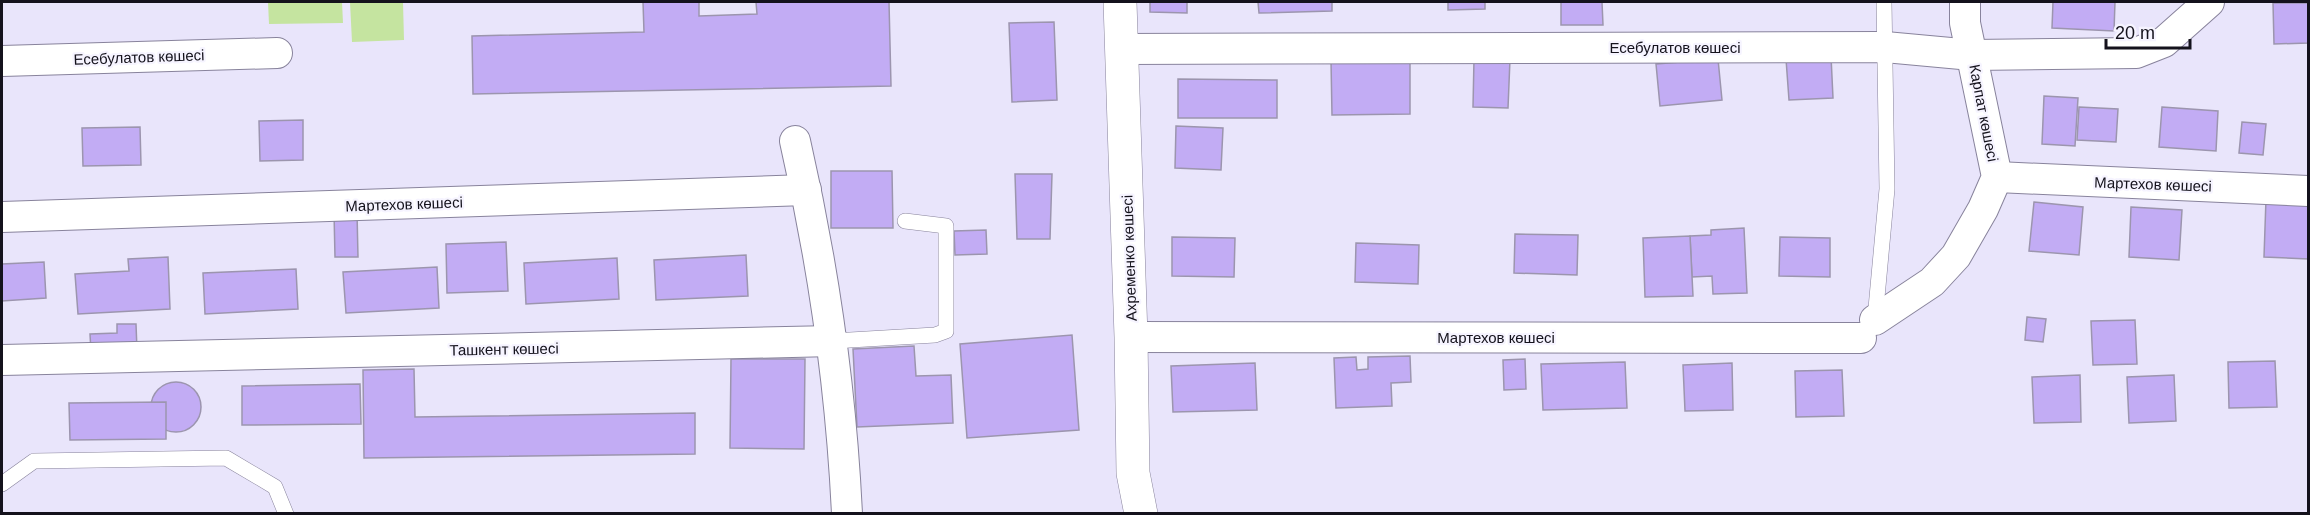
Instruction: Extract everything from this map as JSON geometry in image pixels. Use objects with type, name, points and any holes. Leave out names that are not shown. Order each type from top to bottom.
[{"type":"street","name":"Ахременко көшесі","points":[[1120,2],[1133,473],[1141,513]]},
{"type":"street","name":"Карпат көшесі","points":[[1868,329],[1932,282],[1956,256],[1983,209],[1997,177],[1965,23],[1965,2]]},
{"type":"street","name":"Есебулатов көшесі","points":[[1122,50],[1885,47],[1972,55],[2136,53],[2164,42],[2209,2]]},
{"type":"street","name":"Есебулатов көшесі","points":[[2,61],[277,53]]},
{"type":"street","points":[[795,141],[806,190],[832,340],[847,513]]},
{"type":"street","name":"Мартехов көшесі","points":[[1997,177],[2308,191]]},
{"type":"street","name":"Мартехов көшесі","points":[[2,217],[806,190]]},
{"type":"street","name":"Мартехов көшесі","points":[[1131,336],[1868,329]]},
{"type":"street","name":"Ташкент көшесі","points":[[2,360],[832,340]]},
{"type":"lane","points":[[1868,329],[1887,189],[1884,2]]},
{"type":"lane","points":[[832,340],[935,335],[946,331],[946,225],[904,221]]},
{"type":"lane","points":[[2,484],[34,461],[226,458],[275,488],[286,513]]},
{"type":"green space","points":[[268,2],[342,2],[343,23],[269,24]]},
{"type":"green space","points":[[350,2],[403,2],[404,40],[352,42]]},
{"type":"building","points":[[643,2],[699,2],[699,16],[757,14],[756,2],[889,2],[891,86],[473,94],[472,36],[644,32]]},
{"type":"building","points":[[1150,2],[1187,2],[1187,13],[1150,12]]},
{"type":"building","points":[[1258,2],[1332,2],[1332,11],[1259,13]]},
{"type":"building","points":[[1448,2],[1485,2],[1485,9],[1448,10]]},
{"type":"building","points":[[1561,2],[1602,2],[1603,25],[1561,25]]},
{"type":"building","points":[[2053,2],[2115,2],[2114,31],[2052,28]]},
{"type":"building","points":[[2273,3],[2308,3],[2308,43],[2274,44]]},
{"type":"building","points":[[1054,22],[1057,100],[1012,102],[1009,23]]},
{"type":"building","points":[[1831,56],[1833,98],[1789,100],[1786,59]]},
{"type":"building","points":[[1474,59],[1510,59],[1508,108],[1473,107]]},
{"type":"building","points":[[1718,59],[1722,100],[1660,106],[1656,64]]},
{"type":"building","points":[[1331,61],[1410,61],[1410,114],[1332,115]]},
{"type":"building","points":[[1178,79],[1277,80],[1277,118],[1178,118]]},
{"type":"building","points":[[2044,96],[2078,98],[2075,146],[2042,144]]},
{"type":"building","points":[[2079,107],[2118,109],[2116,142],[2077,140]]},
{"type":"building","points":[[2162,107],[2218,111],[2216,151],[2159,147]]},
{"type":"building","points":[[303,120],[303,160],[260,161],[259,121]]},
{"type":"building","points":[[2242,122],[2266,124],[2263,155],[2239,153]]},
{"type":"building","points":[[1176,126],[1223,128],[1221,170],[1175,168]]},
{"type":"building","points":[[140,127],[141,165],[83,166],[82,128]]},
{"type":"building","points":[[831,171],[892,171],[893,228],[831,228]]},
{"type":"building","points":[[1015,174],[1052,174],[1050,239],[1017,239]]},
{"type":"building","points":[[2266,199],[2308,200],[2308,259],[2264,257]]},
{"type":"building","points":[[2034,202],[2083,207],[2079,255],[2029,251]]},
{"type":"building","points":[[2131,207],[2182,210],[2179,260],[2129,257]]},
{"type":"building","points":[[334,212],[357,212],[358,257],[335,257]]},
{"type":"building","points":[[1744,228],[1747,293],[1713,294],[1712,276],[1692,277],[1690,236],[1711,235],[1711,230]]},
{"type":"building","points":[[986,230],[987,254],[955,255],[954,231]]},
{"type":"building","points":[[1515,234],[1578,235],[1577,275],[1514,273]]},
{"type":"building","points":[[1690,236],[1693,296],[1645,297],[1643,238]]},
{"type":"building","points":[[1172,237],[1235,238],[1234,277],[1172,276]]},
{"type":"building","points":[[1780,237],[1830,238],[1830,277],[1779,276]]},
{"type":"building","points":[[506,242],[508,291],[447,293],[446,244]]},
{"type":"building","points":[[1356,243],[1419,245],[1418,284],[1355,282]]},
{"type":"building","points":[[746,255],[748,296],[656,300],[654,260]]},
{"type":"building","points":[[168,257],[170,309],[78,314],[75,274],[129,271],[128,259]]},
{"type":"building","points":[[617,258],[619,299],[526,304],[524,263]]},
{"type":"building","points":[[44,262],[46,298],[2,301],[2,264]]},
{"type":"building","points":[[437,267],[439,308],[346,313],[343,272]]},
{"type":"building","points":[[296,269],[298,309],[205,314],[203,273]]},
{"type":"building","points":[[2027,317],[2046,319],[2043,342],[2025,340]]},
{"type":"building","points":[[2135,320],[2137,364],[2093,365],[2091,321]]},
{"type":"building","points":[[117,324],[136,324],[137,350],[91,352],[90,334],[117,333]]},
{"type":"building","points":[[1072,335],[1079,430],[967,438],[960,344]]},
{"type":"building","points":[[914,346],[916,376],[951,375],[953,423],[857,427],[853,349]]},
{"type":"building","points":[[1410,356],[1411,382],[1391,383],[1392,406],[1336,408],[1334,358],[1356,357],[1357,370],[1368,369],[1368,357]]},
{"type":"building","points":[[731,359],[805,359],[804,449],[730,448]]},
{"type":"building","points":[[1525,359],[1526,389],[1504,390],[1503,360]]},
{"type":"building","points":[[2275,361],[2277,407],[2229,408],[2228,362]]},
{"type":"building","points":[[1625,362],[1627,408],[1543,410],[1541,364]]},
{"type":"building","points":[[1255,363],[1257,410],[1173,412],[1171,366]]},
{"type":"building","points":[[1732,363],[1733,410],[1685,411],[1683,365]]},
{"type":"building","points":[[414,369],[415,417],[695,413],[695,454],[364,458],[363,370]]},
{"type":"building","points":[[1842,370],[1844,416],[1796,417],[1795,371]]},
{"type":"building","points":[[2080,375],[2081,422],[2034,423],[2032,377]]},
{"type":"building","points":[[2174,375],[2176,421],[2129,423],[2127,377]]},
{"type":"building","points":[[171,382],[181,382],[194,389],[201,402],[201,412],[194,425],[181,432],[171,432],[162,428],[155,421],[151,412],[151,402],[155,393],[162,386]]},
{"type":"building","points":[[360,384],[361,424],[242,425],[242,386]]},
{"type":"building","points":[[166,402],[166,439],[70,440],[69,403]]}]
